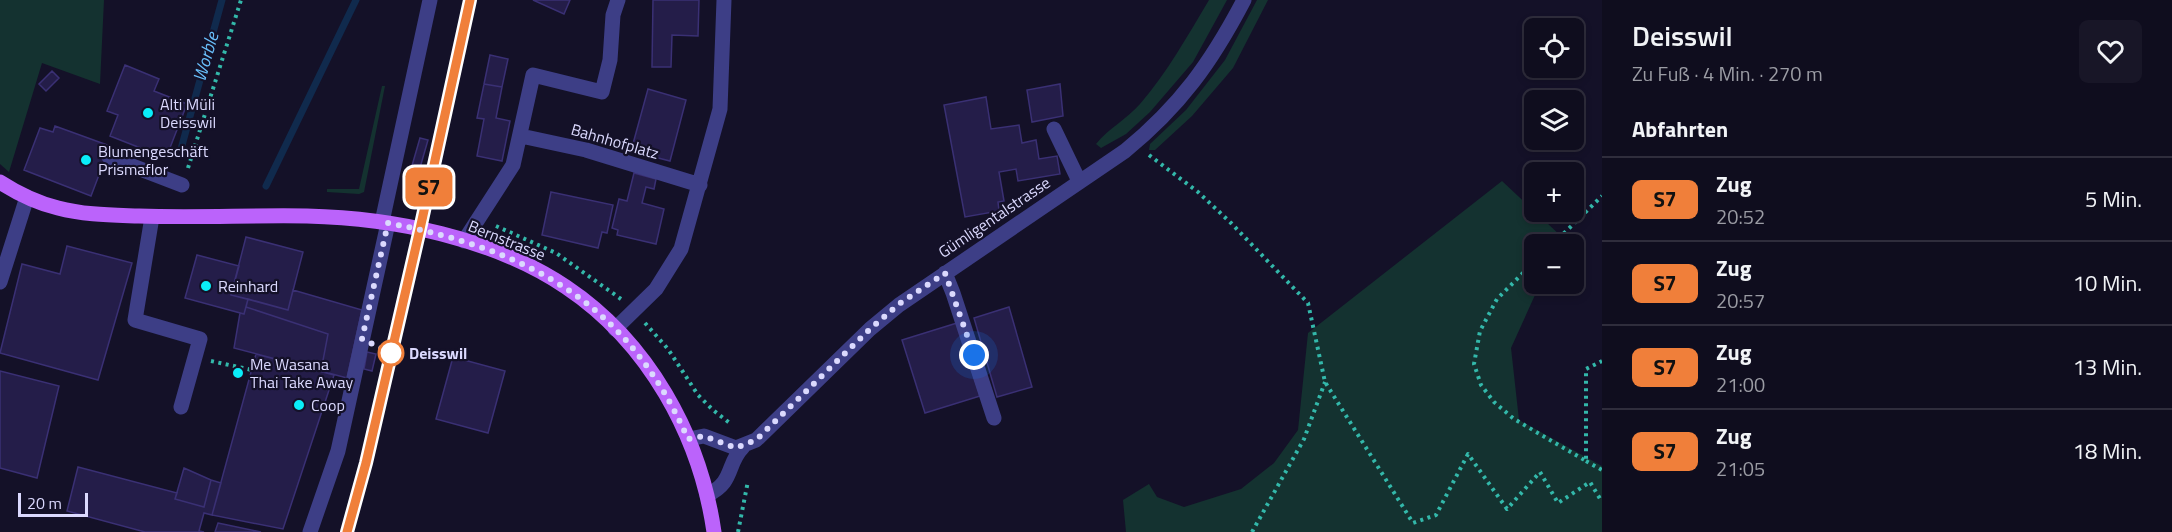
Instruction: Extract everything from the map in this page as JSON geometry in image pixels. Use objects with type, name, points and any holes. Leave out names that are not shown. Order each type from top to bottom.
[{"type":"main road","name":"Bernstrasse","points":[[0,182],[27,197],[56,208],[89,214],[152,217],[306,216],[385,222],[464,241],[505,255],[552,278],[582,298],[615,329],[637,352],[667,396],[702,473],[714,532]]},
{"type":"street","points":[[310,532],[338,451],[430,0]]},
{"type":"street","points":[[464,241],[513,165],[533,75],[602,92],[610,60],[613,15],[618,0]]},
{"type":"street","points":[[615,329],[656,289],[681,249],[720,108],[724,0]]},
{"type":"street","name":"Gümligentalstrasse","points":[[707,495],[722,487],[738,452],[765,433],[886,316],[1136,142],[1176,104],[1194,83],[1224,38],[1244,0]]},
{"type":"street","points":[[1054,129],[1079,181]]},
{"type":"street","name":"Bahnhofplatz","points":[[521,136],[586,150],[699,185]]},
{"type":"street","points":[[110,157],[182,185]]},
{"type":"street","points":[[0,282],[27,197]]},
{"type":"street","points":[[152,217],[135,320],[200,339],[181,407]]},
{"type":"street","points":[[945,273],[994,418]]},
{"type":"street","points":[[688,439],[704,436],[736,448],[745,446]]},
{"type":"path","points":[[182,185],[241,0]]},
{"type":"path","points":[[1136,142],[1143,151],[1198,192],[1308,303],[1325,382],[1413,523],[1436,515],[1468,454],[1507,509],[1540,472],[1558,503],[1590,482],[1602,502]]},
{"type":"path","points":[[1563,234],[1602,196]]},
{"type":"path","points":[[1524,272],[1497,299],[1480,331],[1474,364],[1481,385],[1494,402],[1514,419],[1602,470]]},
{"type":"path","points":[[633,309],[668,349],[699,395],[713,410],[738,430],[745,446]]},
{"type":"path","points":[[194,357],[252,370]]},
{"type":"path","points":[[1586,461],[1586,369],[1602,361]]},
{"type":"path","points":[[1252,532],[1304,439],[1325,382]]},
{"type":"path","points":[[738,532],[748,489],[748,476]]},
{"type":"green space","points":[[0,0],[104,0],[100,84],[42,63],[9,172],[0,164]]},
{"type":"green space","points":[[1209,0],[1227,0],[1193,62],[1150,112],[1126,134],[1101,148],[1096,144],[1135,109],[1159,80]]},
{"type":"green space","points":[[1257,0],[1268,0],[1233,68],[1192,116],[1155,150],[1149,150],[1150,144],[1186,110],[1225,60]]},
{"type":"green space","points":[[382,86],[385,86],[364,192],[359,194],[327,192],[327,189],[359,189]]},
{"type":"green space","points":[[1502,181],[1524,202],[1524,222],[1546,222],[1559,234],[1524,234],[1524,294],[1535,294],[1511,348],[1519,420],[1602,466],[1602,532],[1126,532],[1123,500],[1149,484],[1157,497],[1184,507],[1241,489],[1274,463],[1298,430],[1308,333]]},
{"type":"building","points":[[533,0],[570,0],[564,14]]},
{"type":"building","points":[[653,0],[699,0],[698,36],[672,35],[671,67],[652,67]]},
{"type":"building","points":[[490,55],[508,59],[502,87],[484,84]]},
{"type":"building","name":"Alti Müli Deisswil","points":[[125,65],[159,79],[154,91],[187,104],[166,158],[110,136],[118,115],[107,111]]},
{"type":"building","points":[[52,71],[59,78],[46,91],[39,84]]},
{"type":"building","points":[[484,84],[502,87],[496,118],[510,121],[502,161],[477,156],[484,119],[477,118]]},
{"type":"building","points":[[1060,84],[1063,116],[1032,122],[1027,90]]},
{"type":"building","points":[[648,89],[686,100],[670,161],[631,151]]},
{"type":"building","points":[[986,97],[991,129],[1019,125],[1022,143],[1036,140],[1039,159],[1057,156],[1060,174],[1018,181],[1016,169],[999,172],[1004,201],[998,202],[999,211],[965,217],[944,105]]},
{"type":"building","points":[[55,126],[110,146],[91,196],[24,170],[40,128],[53,132]]},
{"type":"building","points":[[420,138],[428,140],[417,178],[409,176]]},
{"type":"building","points":[[634,173],[656,179],[654,189],[646,187],[642,203],[664,209],[656,244],[617,235],[618,230],[612,228],[619,199],[627,201]]},
{"type":"building","points":[[551,192],[613,205],[607,233],[602,232],[598,248],[542,235]]},
{"type":"building","points":[[246,237],[303,252],[288,310],[231,295]]},
{"type":"building","points":[[67,246],[132,263],[98,380],[0,353],[22,264],[60,274]]},
{"type":"building","points":[[197,255],[239,266],[231,295],[248,299],[244,314],[185,298]]},
{"type":"building","points":[[293,290],[362,310],[347,378],[321,371],[328,334],[246,307],[248,299],[288,310]]},
{"type":"building","points":[[246,307],[328,334],[321,371],[234,348],[240,313],[244,314]]},
{"type":"building","points":[[1009,307],[1032,387],[997,397],[974,318]]},
{"type":"building","points":[[957,323],[980,396],[925,413],[902,340]]},
{"type":"building","points":[[367,352],[376,354],[372,371],[364,369]]},
{"type":"building","points":[[256,354],[334,375],[283,529],[212,515]]},
{"type":"building","points":[[453,357],[505,371],[488,433],[436,419]]},
{"type":"building","points":[[0,371],[59,386],[37,478],[0,468]]},
{"type":"building","points":[[78,467],[177,493],[175,499],[204,507],[211,480],[221,483],[212,515],[204,513],[199,531],[204,532],[145,532],[67,511]]},
{"type":"building","points":[[184,468],[211,480],[204,507],[175,499]]},
{"type":"building","points":[[218,523],[261,532],[215,532]]},
{"type":"waterway","name":"Worble","points":[[181,149],[222,0]]},
{"type":"waterway","points":[[266,186],[356,0]]},
{"type":"railway","points":[[347,532],[366,463],[470,0]]},
{"type":"train","name":"S7","points":[[347,532],[366,463],[470,0]]},
{"type":"place","name":"Alti Müli Deisswil","points":[[148,113]]},
{"type":"place","name":"Blumengeschäft Prismaflor","points":[[86,160]]},
{"type":"place","name":"Reinhard","points":[[206,286]]},
{"type":"place","name":"Deisswil","points":[[391,353]]},
{"type":"place","name":"Me Wasana Thai Take Away","points":[[238,373]]},
{"type":"place","name":"Coop","points":[[299,405]]},
{"type":"route","points":[[391,353],[362,339],[388,223],[420,229],[485,247],[552,278],[582,298],[637,352],[667,396],[688,439],[697,436],[710,437],[736,448],[756,440],[870,329],[899,304],[945,273],[974,355]]}]
